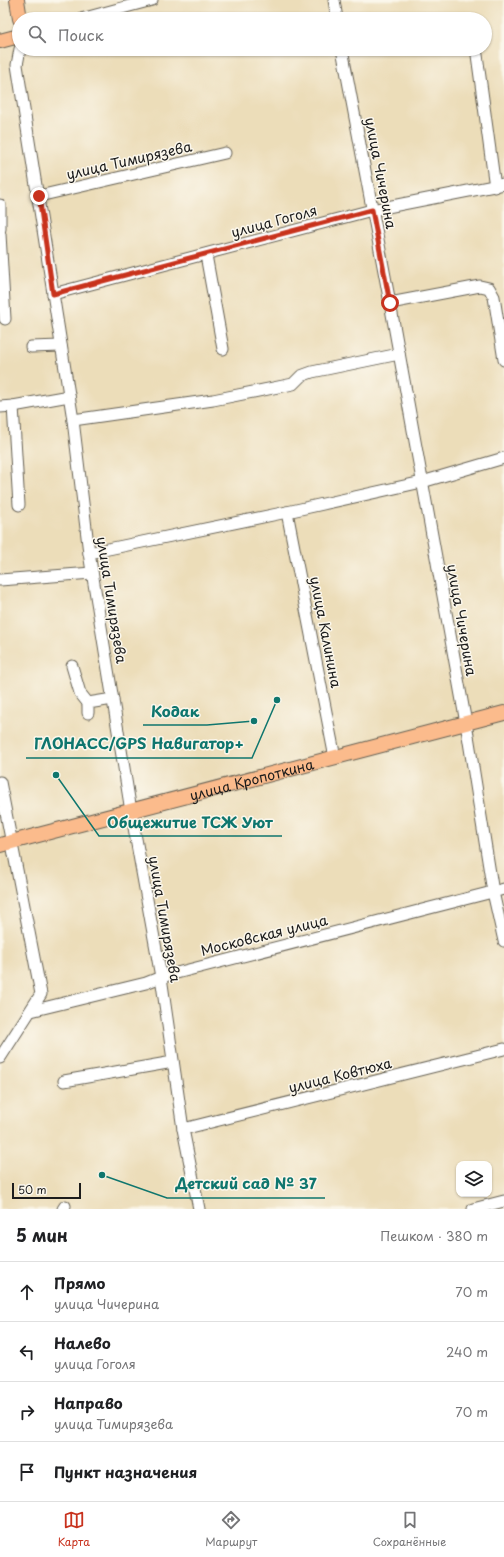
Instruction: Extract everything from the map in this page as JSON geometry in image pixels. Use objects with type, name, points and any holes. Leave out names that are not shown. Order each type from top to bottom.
[{"type":"main road","points":[[17,0],[19,12]]},
{"type":"main road","points":[[0,40],[12,37]]},
{"type":"main road","name":"улица Кропоткина","points":[[6,843],[504,713]]},
{"type":"street","points":[[107,12],[152,0]]},
{"type":"street","points":[[334,0],[336,12]]},
{"type":"street","name":"улица Тимирязева","points":[[19,56],[17,65],[39,196],[73,420],[92,573],[131,811],[161,977],[183,1129],[199,1209]]},
{"type":"street","name":"улица Чичерина","points":[[343,56],[390,303],[466,723],[493,892],[504,942]]},
{"type":"street","points":[[476,56],[500,185]]},
{"type":"street","name":"улица Тимирязева","points":[[39,196],[225,153]]},
{"type":"street","name":"улица Гоголя","points":[[53,294],[206,255],[372,210],[500,185]]},
{"type":"street","points":[[0,205],[0,229]]},
{"type":"street","points":[[0,234],[5,319]]},
{"type":"street","points":[[206,255],[223,349]]},
{"type":"street","points":[[390,303],[480,286],[489,288],[494,297],[504,360]]},
{"type":"street","points":[[31,347],[61,346]]},
{"type":"street","points":[[73,420],[213,400],[293,384],[301,376],[312,372],[399,354]]},
{"type":"street","points":[[0,407],[69,396]]},
{"type":"street","points":[[13,406],[19,505]]},
{"type":"street","points":[[89,553],[422,482],[504,458]]},
{"type":"street","name":"улица Калинина","points":[[287,512],[335,758]]},
{"type":"street","points":[[0,580],[92,573]]},
{"type":"street","points":[[72,666],[80,693],[88,708],[113,699]]},
{"type":"street","points":[[0,782],[6,843],[41,994],[0,1058]]},
{"type":"street","name":"Московская улица","points":[[31,1011],[146,984],[161,977],[504,889]]},
{"type":"street","name":"улица Ковтюха","points":[[183,1129],[504,1049]]},
{"type":"street","points":[[64,1081],[173,1062]]},
{"type":"street","points":[[473,1209],[504,1201]]},
{"type":"place","name":"ГЛОНАСС/GPS Навигатор+","points":[[277,700]]},
{"type":"place","name":"Кодак","points":[[254,721]]},
{"type":"place","name":"Общежитие ТСЖ Уют","points":[[56,775]]},
{"type":"place","name":"Детский сад № 37","points":[[102,1175]]},
{"type":"route","points":[[39,196],[53,294],[206,255],[372,210],[390,303]]}]
